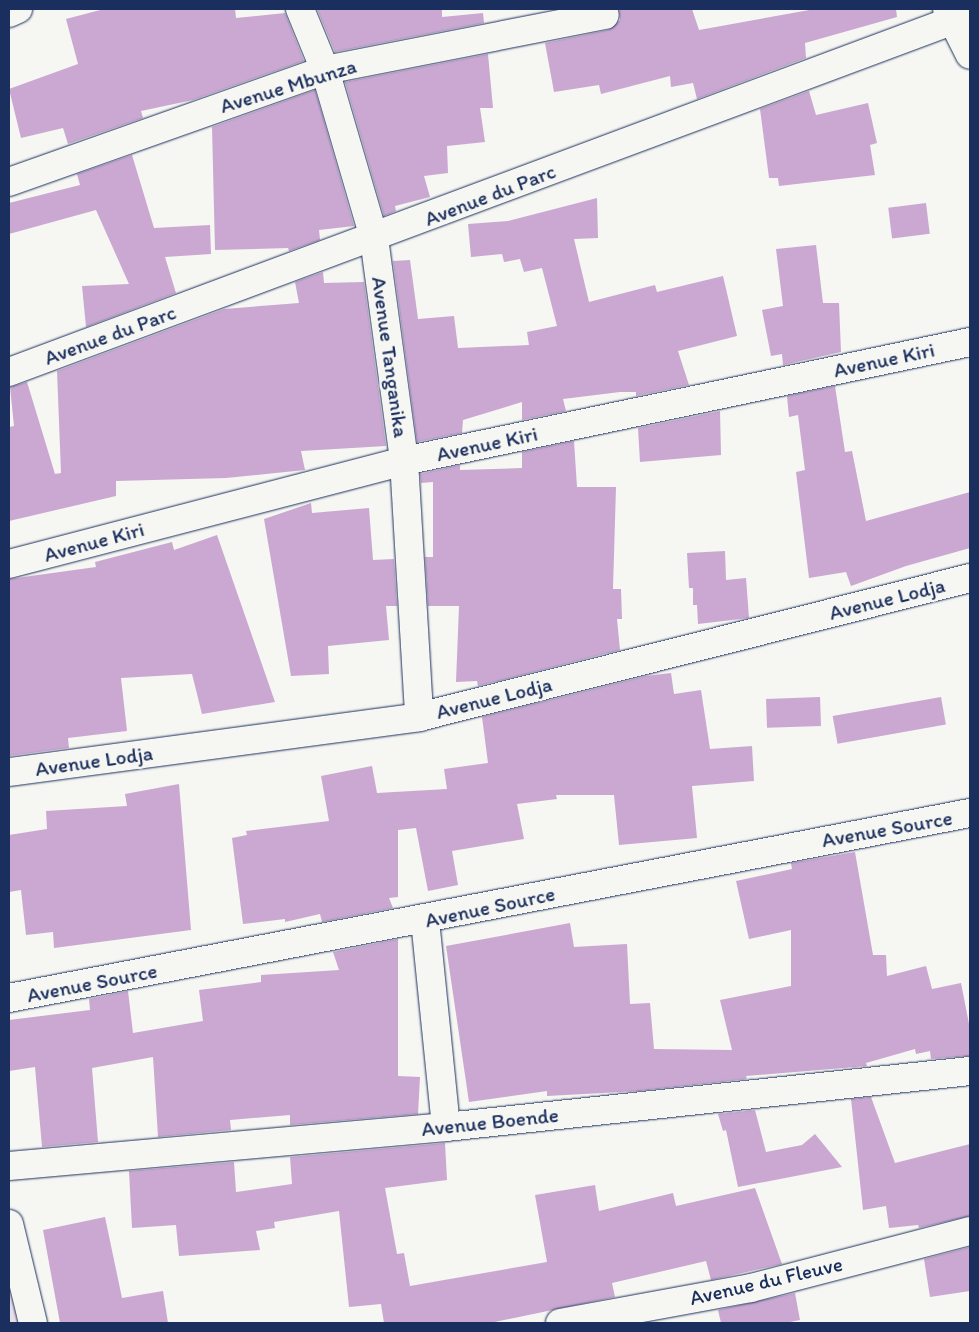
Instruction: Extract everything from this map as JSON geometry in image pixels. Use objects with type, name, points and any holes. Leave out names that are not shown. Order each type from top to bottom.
[{"type":"street","points":[[9,13],[18,9]]},
{"type":"street","name":"Avenue Tanganika","points":[[300,9],[325,70],[374,238],[404,461],[420,717]]},
{"type":"street","name":"Avenue Mbunza","points":[[9,182],[325,70],[605,15]]},
{"type":"street","points":[[957,15],[970,55]]},
{"type":"street","name":"Avenue du Parc","points":[[9,372],[374,238],[957,15]]},
{"type":"street","name":"Avenue Kiri","points":[[9,564],[404,461],[970,342]]},
{"type":"street","name":"Avenue Lodja","points":[[9,772],[420,717],[970,578]]},
{"type":"street","name":"Avenue Source","points":[[9,998],[425,920],[726,858],[970,813]]},
{"type":"street","points":[[425,920],[446,1126]]},
{"type":"street","name":"Avenue Boende","points":[[9,1166],[446,1126],[970,1072]]},
{"type":"street","points":[[9,1224],[33,1323]]},
{"type":"street","name":"Avenue du Fleuve","points":[[560,1323],[751,1288],[970,1230]]},
{"type":"shaded area","points":[[9,1218],[33,1323],[9,1323]]},
{"type":"building","points":[[104,9],[235,9],[236,18],[285,13],[304,61],[193,100],[141,111],[143,118],[68,144],[63,128],[21,138],[9,89],[78,64],[66,19]]},
{"type":"building","points":[[317,9],[442,9],[442,17],[483,13],[484,23],[335,52]]},
{"type":"building","points":[[619,9],[692,9],[699,30],[815,9],[896,9],[897,17],[805,43],[806,58],[697,99],[693,83],[671,87],[670,76],[601,94],[599,85],[554,92],[545,43],[608,30],[620,20]]},
{"type":"building","points":[[488,54],[493,108],[480,108],[485,142],[447,146],[448,173],[424,176],[430,197],[395,206],[396,211],[384,216],[345,82]]},
{"type":"building","points":[[315,90],[354,226],[319,230],[320,240],[289,251],[288,248],[215,250],[212,127]]},
{"type":"building","points":[[809,91],[816,115],[868,103],[877,143],[870,145],[875,175],[779,186],[778,178],[769,178],[760,109]]},
{"type":"building","points":[[132,155],[154,228],[210,225],[211,254],[165,257],[176,293],[86,327],[82,286],[129,284],[96,210],[9,234],[9,203],[80,185],[77,174]]},
{"type":"building","points":[[597,198],[598,238],[574,239],[589,302],[655,285],[657,292],[723,276],[737,336],[678,351],[689,385],[636,396],[636,392],[620,392],[563,399],[566,411],[522,420],[522,402],[463,420],[462,433],[417,442],[393,261],[410,260],[418,319],[454,316],[458,348],[529,345],[527,332],[557,326],[542,268],[524,272],[520,259],[504,262],[502,254],[471,257],[468,224],[508,221]]},
{"type":"building","points":[[926,203],[930,234],[892,238],[888,208]]},
{"type":"building","points":[[816,245],[823,303],[839,303],[841,352],[783,365],[782,354],[771,356],[762,310],[783,306],[776,249]]},
{"type":"building","points":[[323,272],[324,283],[364,282],[386,446],[301,451],[305,470],[226,478],[116,481],[116,496],[9,521],[9,427],[14,426],[10,387],[27,382],[55,474],[61,473],[57,371],[224,309],[299,303],[295,282]]},
{"type":"building","points":[[835,386],[845,452],[852,451],[866,521],[970,492],[970,548],[906,566],[851,586],[846,572],[809,578],[796,472],[805,470],[798,415],[789,417],[787,396]]},
{"type":"building","points":[[720,411],[721,455],[640,462],[638,428]]},
{"type":"building","points":[[574,441],[577,487],[616,487],[613,589],[621,589],[622,619],[617,619],[620,650],[478,686],[477,681],[456,682],[459,606],[428,606],[425,557],[433,557],[433,482],[421,483],[420,474],[460,465],[460,470],[522,468],[522,452]]},
{"type":"building","points":[[311,503],[312,513],[369,508],[373,560],[394,559],[397,606],[386,606],[389,640],[328,646],[329,674],[291,676],[264,519]]},
{"type":"building","points":[[217,535],[275,702],[202,714],[192,674],[121,678],[127,731],[68,738],[69,748],[9,756],[9,579],[96,567],[95,562],[172,542],[174,550]]},
{"type":"building","points":[[725,551],[726,580],[746,578],[749,618],[698,624],[697,605],[693,605],[693,588],[689,588],[687,553]]},
{"type":"building","points":[[671,673],[674,694],[701,690],[710,749],[752,746],[754,781],[692,786],[697,838],[619,845],[614,795],[556,795],[557,799],[517,804],[524,839],[452,851],[458,885],[428,891],[416,828],[398,830],[398,897],[389,898],[393,908],[322,922],[320,914],[285,922],[285,919],[243,924],[232,838],[247,835],[246,831],[329,821],[321,776],[372,766],[377,793],[447,789],[444,769],[488,763],[482,717],[646,676]]},
{"type":"building","points":[[820,697],[821,726],[767,728],[766,699]]},
{"type":"building","points":[[941,697],[946,725],[838,744],[833,716]]},
{"type":"building","points":[[179,784],[191,930],[54,948],[53,932],[26,935],[21,890],[9,892],[9,835],[47,829],[46,811],[127,806],[125,794]]},
{"type":"building","points":[[855,852],[873,955],[886,955],[887,976],[926,966],[932,989],[961,983],[970,1029],[970,1056],[931,1059],[930,1051],[916,1054],[915,1049],[866,1063],[867,1066],[746,1076],[747,1079],[639,1091],[547,1096],[547,1091],[469,1102],[446,946],[570,923],[574,947],[627,944],[630,1004],[650,1003],[654,1049],[732,1050],[720,1000],[791,986],[791,930],[749,939],[736,881],[792,869],[791,863]]},
{"type":"building","points":[[398,939],[398,1076],[420,1077],[418,1114],[290,1125],[290,1115],[230,1120],[231,1130],[158,1137],[153,1057],[92,1068],[98,1142],[42,1147],[35,1067],[9,1071],[9,1020],[90,1010],[89,999],[128,991],[133,1033],[203,1021],[199,990],[261,982],[261,975],[339,970],[333,952]]},
{"type":"building","points":[[871,1097],[895,1163],[970,1144],[970,1216],[919,1228],[918,1225],[889,1228],[886,1206],[863,1210],[851,1099]]},
{"type":"building","points":[[755,1110],[766,1152],[802,1145],[815,1134],[842,1167],[738,1187],[726,1130],[723,1131],[718,1114]]},
{"type":"building","points":[[445,1143],[447,1180],[385,1188],[397,1254],[404,1253],[410,1286],[547,1262],[535,1195],[595,1185],[599,1211],[673,1193],[676,1206],[755,1188],[782,1264],[711,1280],[706,1261],[612,1283],[615,1297],[490,1323],[384,1323],[381,1304],[349,1307],[339,1211],[274,1222],[275,1228],[256,1231],[260,1250],[179,1256],[176,1225],[132,1228],[129,1171],[234,1162],[236,1192],[292,1184],[290,1157]]},
{"type":"building","points":[[105,1217],[122,1298],[163,1291],[168,1323],[60,1323],[43,1230]]},
{"type":"building","points":[[970,1247],[970,1291],[930,1297],[924,1259]]},
{"type":"building","points":[[795,1293],[800,1320],[785,1323],[721,1323],[718,1310]]}]
